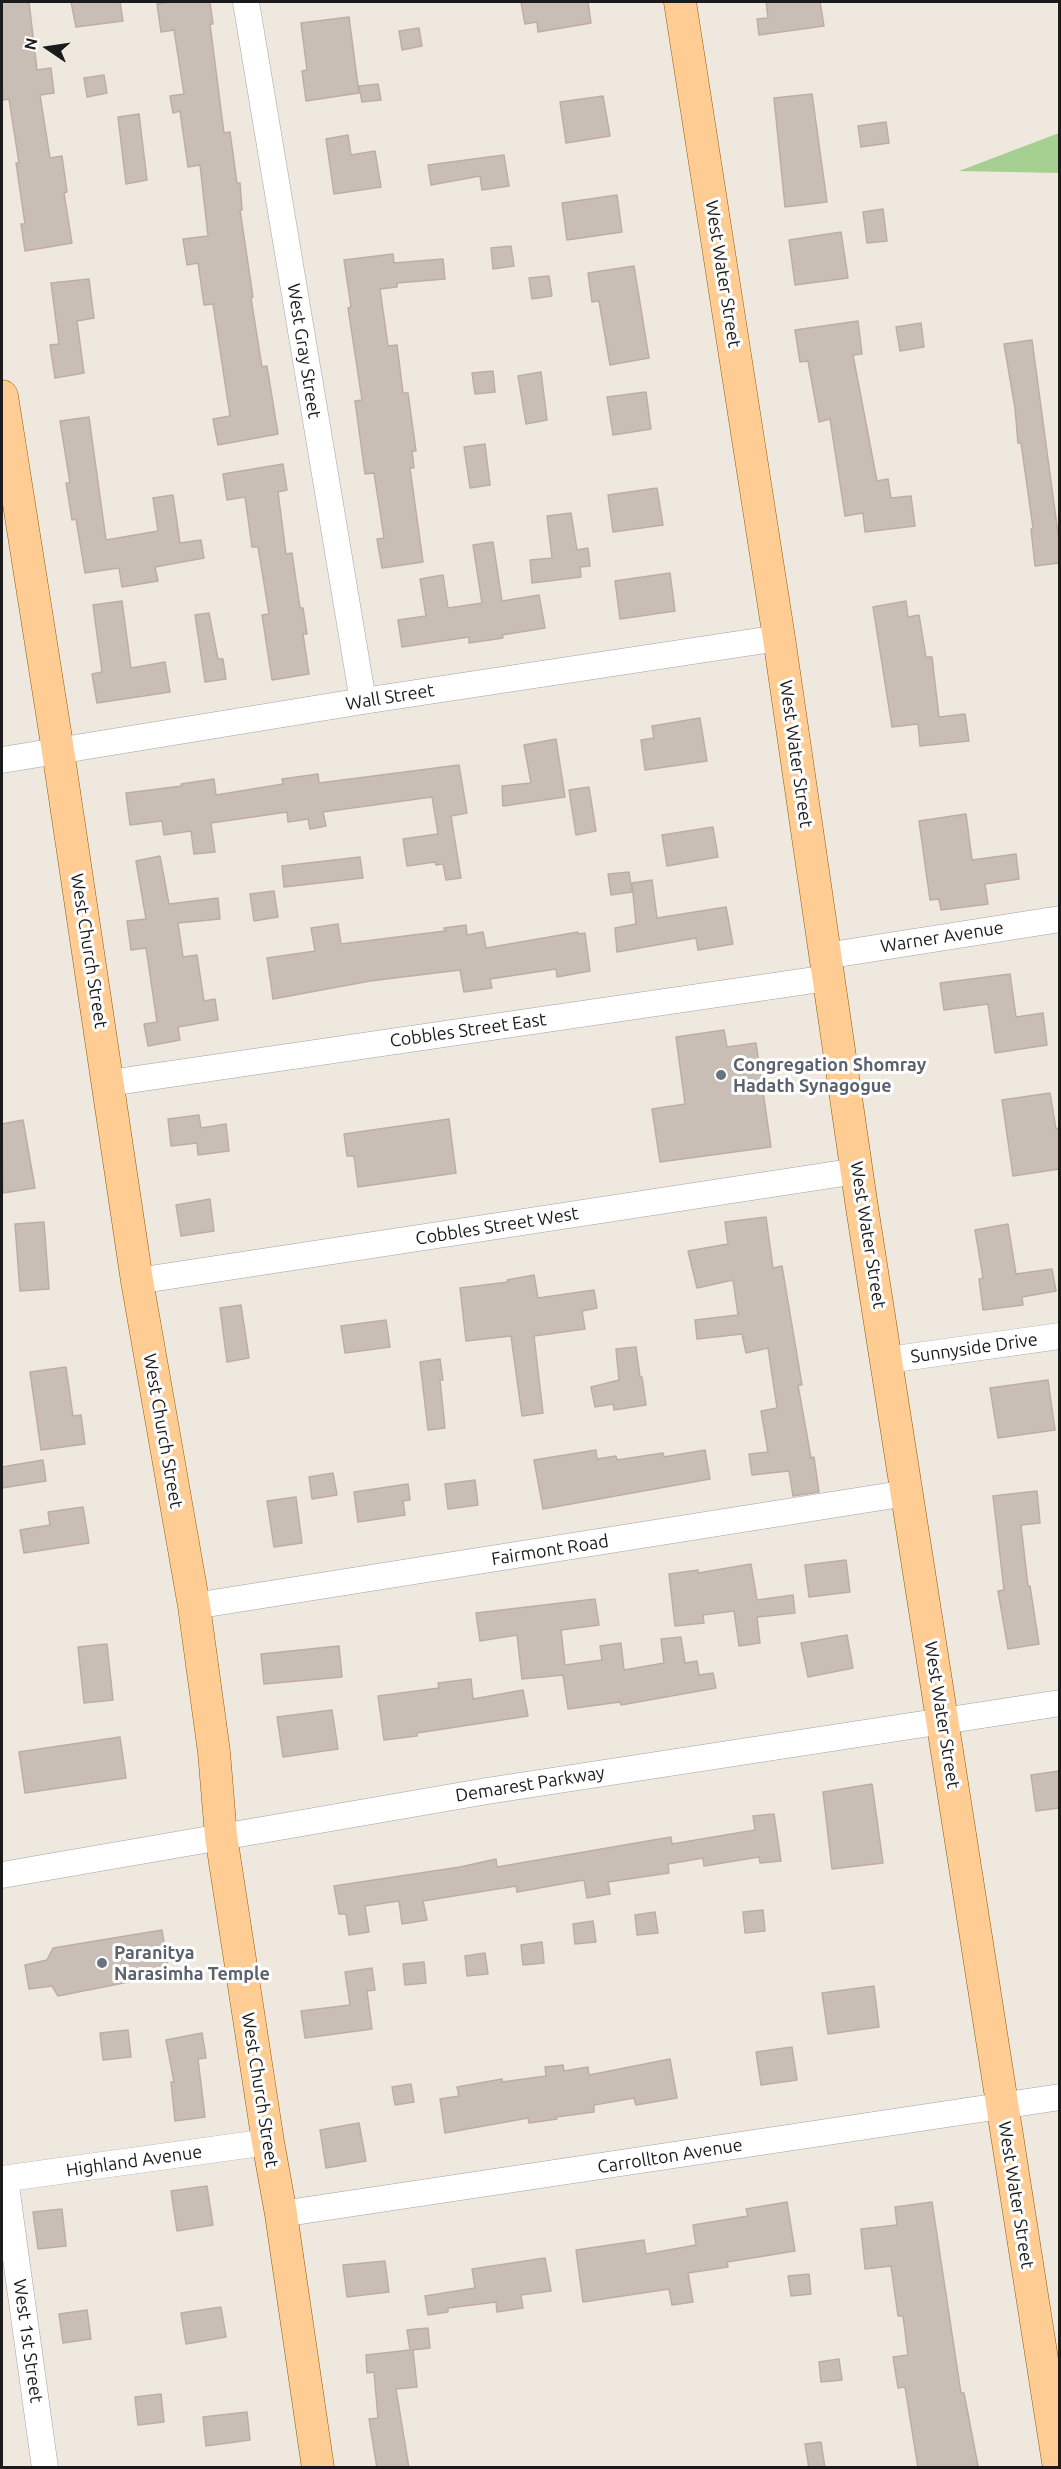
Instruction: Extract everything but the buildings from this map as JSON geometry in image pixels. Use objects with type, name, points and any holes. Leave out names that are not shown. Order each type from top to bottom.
[{"type":"main road","name":"West Water Street","points":[[680,2],[779,638],[826,967],[1001,2106],[1058,2451]]},
{"type":"main road","name":"West Church Street","points":[[2,396],[109,1083],[137,1281],[194,1606],[214,1752],[221,1836],[267,2142],[281,2214],[318,2468]]},
{"type":"street","name":"West Gray Street","points":[[246,2],[363,701]]},
{"type":"street","name":"Wall Street","points":[[2,760],[363,701],[779,638]]},
{"type":"street","name":"Warner Avenue","points":[[826,967],[1059,919]]},
{"type":"street","name":"Cobbles Street East","points":[[109,1083],[826,967]]},
{"type":"street","name":"Cobbles Street West","points":[[137,1281],[857,1171]]},
{"type":"street","name":"Sunnyside Drive","points":[[888,1360],[1059,1336]]},
{"type":"street","name":"Fairmont Road","points":[[194,1606],[907,1493]]},
{"type":"street","name":"Demarest Parkway","points":[[2,1875],[487,1791],[1059,1703]]},
{"type":"street","name":"Carrollton Avenue","points":[[281,2214],[1059,2097]]},
{"type":"street","name":"Highland Avenue","points":[[4,2179],[267,2142]]},
{"type":"street","name":"West 1st Street","points":[[4,2179],[45,2468]]},
{"type":"green space","points":[[1059,133],[1059,173],[959,171]]},
{"type":"place","name":"Congregation Shomray Hadath Synagogue","points":[[721,1075]]},
{"type":"place","name":"Paranitya Narasimha Temple","points":[[102,1963]]}]
